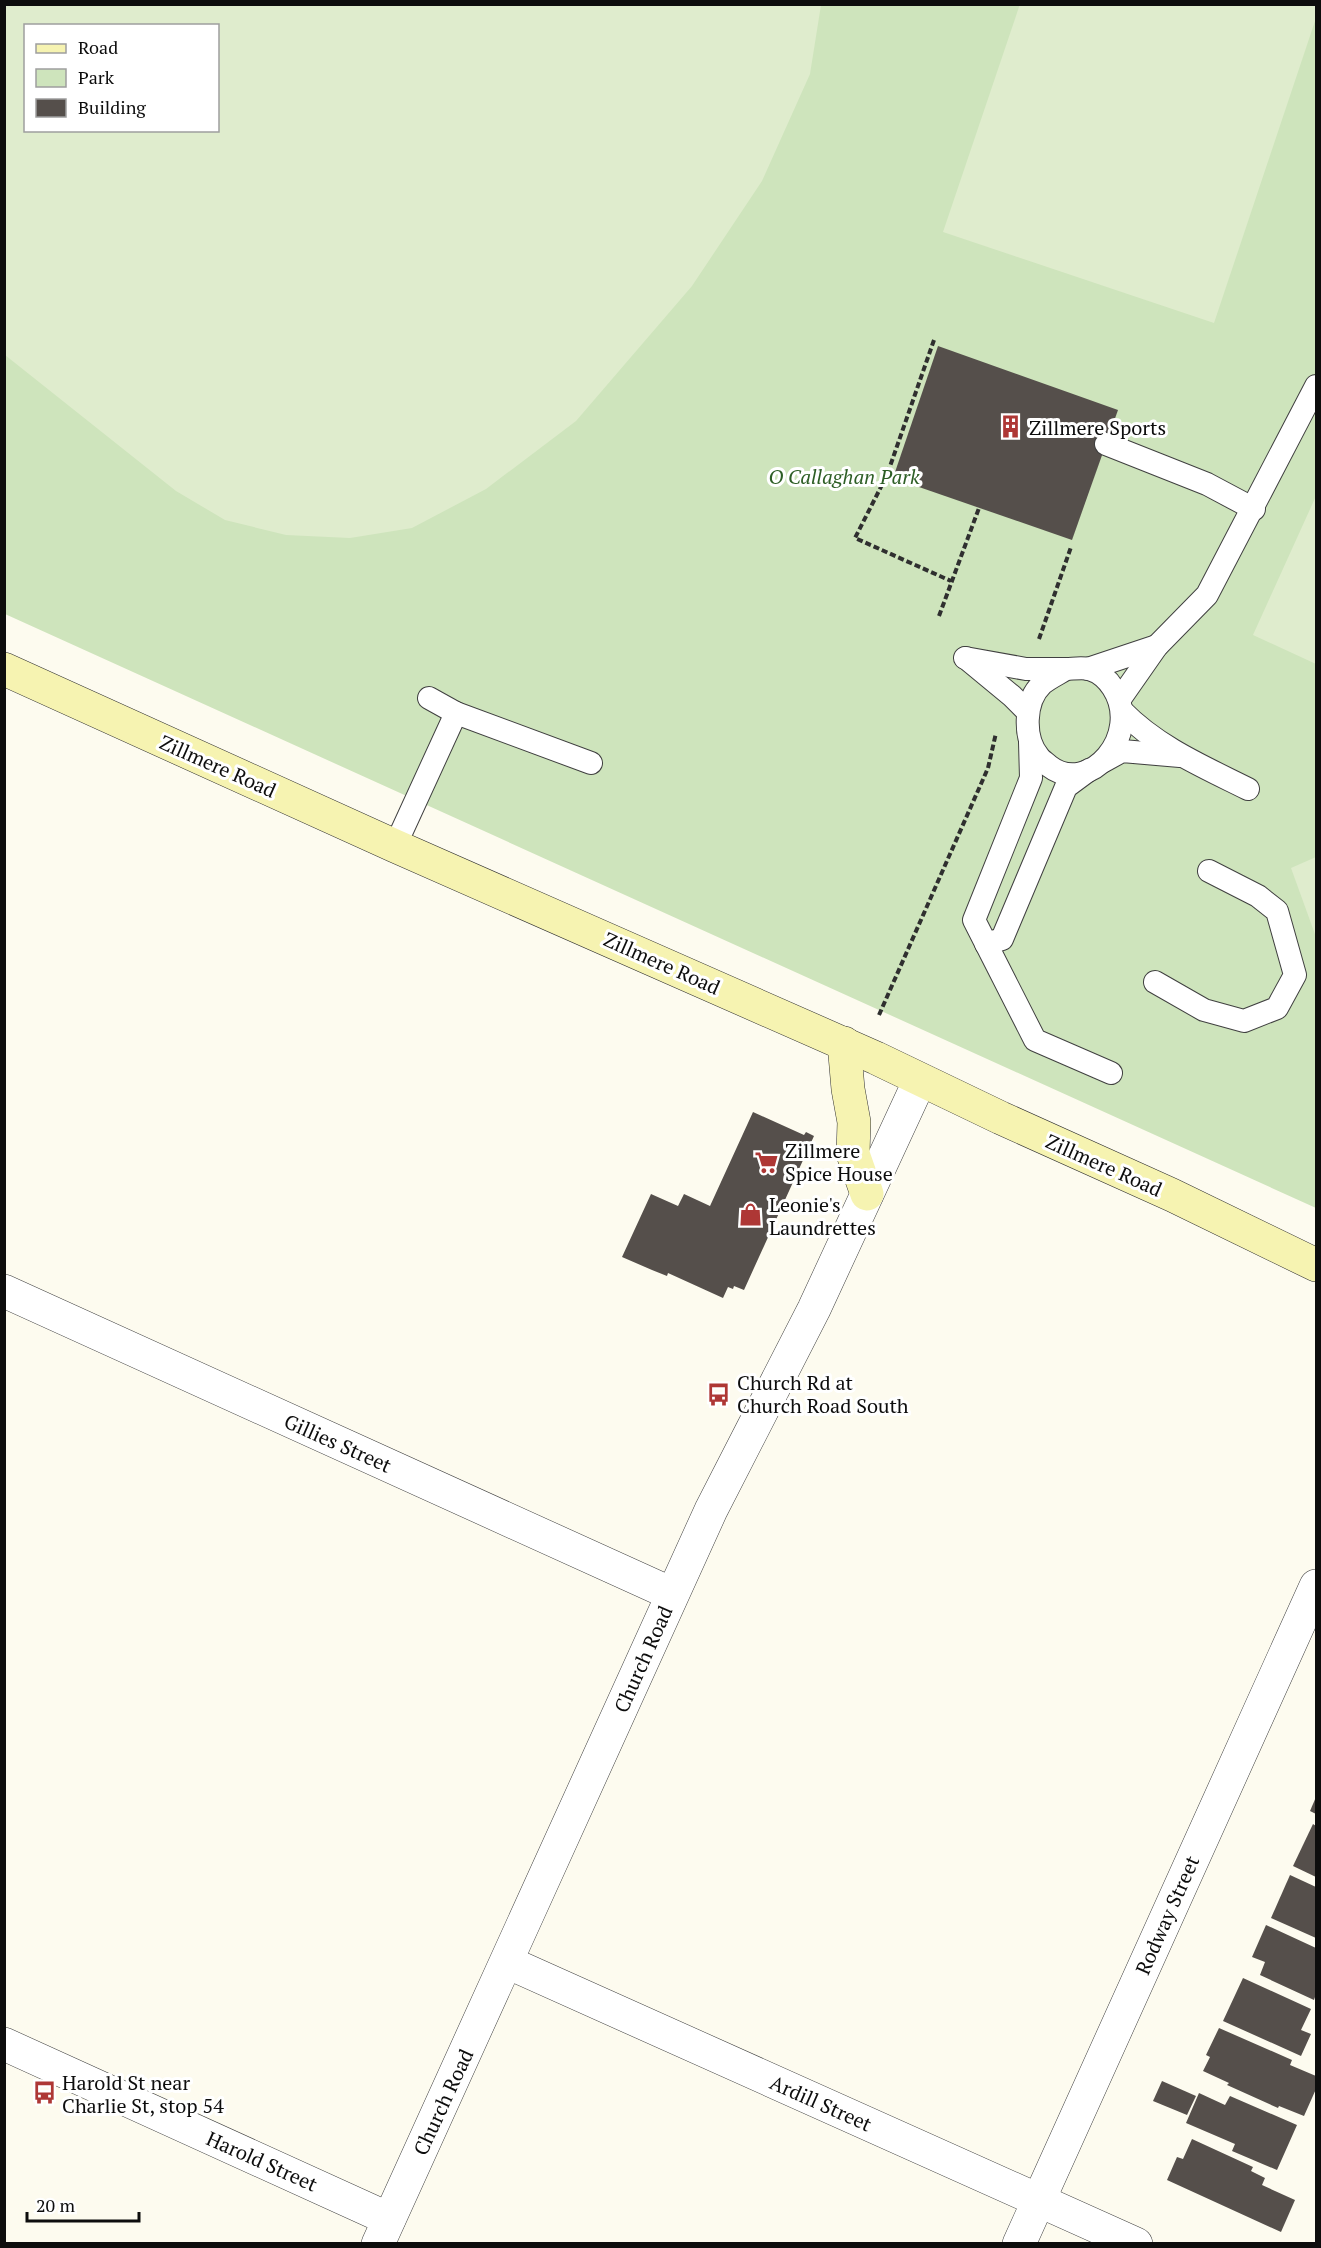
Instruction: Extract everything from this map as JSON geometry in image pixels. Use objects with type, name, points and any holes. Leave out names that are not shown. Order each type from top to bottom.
[{"type":"main road","name":"Zillmere Road","points":[[4,669],[394,846],[844,1043],[1317,1265]]},
{"type":"main road","points":[[844,1043],[848,1089],[854,1122],[853,1154],[867,1194]]},
{"type":"street","name":"Church Road","points":[[384,2231],[711,1510],[814,1309],[920,1080]]},
{"type":"street","name":"Gillies Street","points":[[4,1291],[672,1594]]},
{"type":"street","name":"Rodway Street","points":[[1019,2244],[1317,1586]]},
{"type":"street","name":"Ardill Street","points":[[507,1962],[1136,2244]]},
{"type":"street","name":"Harold Street","points":[[4,2044],[384,2231]]},
{"type":"lane","points":[[1030,742],[1039,757],[1053,768],[1072,773],[1097,765],[1117,744],[1123,724],[1121,705],[1157,646],[1207,595],[1317,386]]},
{"type":"lane","points":[[1106,444],[1207,484],[1254,509]]},
{"type":"lane","points":[[1028,712],[965,658],[1026,669],[1088,669],[1157,646]]},
{"type":"lane","points":[[1066,669],[1042,685],[1033,697],[1028,712],[1031,778],[974,920],[1035,1040],[1111,1072]]},
{"type":"lane","points":[[1088,669],[1107,679],[1133,723],[1182,756],[1248,789]]},
{"type":"lane","points":[[429,698],[456,713],[591,763]]},
{"type":"lane","points":[[394,846],[456,713]]},
{"type":"lane","points":[[986,944],[1002,939],[1066,787],[1122,751],[1182,756]]},
{"type":"lane","points":[[1155,982],[1204,1010],[1244,1021],[1277,1008],[1295,975],[1277,911],[1258,896],[1209,871]]},
{"type":"path","points":[[934,340],[887,475],[855,538],[951,581]]},
{"type":"path","points":[[939,616],[979,508]]},
{"type":"path","points":[[1038,640],[1071,547]]},
{"type":"path","points":[[879,1015],[988,768],[997,730]]},
{"type":"green space","points":[[5,4],[821,5],[810,74],[762,181],[692,286],[576,421],[486,489],[412,528],[350,538],[286,535],[225,520],[176,491],[5,355]]},
{"type":"green space","points":[[1020,4],[1316,5],[1316,18],[1214,323],[943,232]]},
{"type":"green space","name":"O Callaghan Park","points":[[5,5],[1316,5],[1316,1208],[5,614]]},
{"type":"green space","points":[[1316,496],[1316,664],[1253,635]]},
{"type":"green space","points":[[1316,857],[1316,937],[1291,868]]},
{"type":"building","name":"Zillmere Sports","points":[[938,346],[1118,410],[1072,540],[893,478]]},
{"type":"building","points":[[753,1112],[804,1135],[806,1132],[814,1136],[744,1290],[734,1286],[733,1289],[728,1287],[723,1298],[668,1273],[667,1276],[622,1257],[651,1194],[678,1206],[684,1194],[710,1206]]},
{"type":"building","points":[[1316,1797],[1316,1814],[1310,1811]]},
{"type":"building","points":[[1313,1824],[1316,1826],[1316,1877],[1293,1866]]},
{"type":"building","points":[[1290,1875],[1316,1887],[1316,1938],[1271,1918]]},
{"type":"building","points":[[1266,1925],[1316,1948],[1314,2000],[1260,1975],[1265,1962],[1252,1957]]},
{"type":"building","points":[[1243,1978],[1311,2009],[1301,2030],[1311,2034],[1301,2056],[1223,2021]]},
{"type":"building","points":[[1219,2028],[1292,2060],[1290,2065],[1316,2076],[1316,2089],[1304,2116],[1279,2106],[1278,2108],[1227,2085],[1229,2083],[1203,2071],[1210,2057],[1206,2055]]},
{"type":"building","points":[[1162,2081],[1196,2096],[1187,2115],[1153,2101]]},
{"type":"building","points":[[1199,2093],[1225,2105],[1230,2096],[1297,2125],[1277,2170],[1232,2151],[1235,2144],[1186,2123]]},
{"type":"building","points":[[1192,2139],[1253,2167],[1251,2171],[1265,2178],[1262,2185],[1295,2200],[1281,2232],[1167,2180],[1177,2157],[1183,2159]]},
{"type":"place","name":"Zillmere Sports","points":[[1011,427]]},
{"type":"place","name":"Zillmere Spice House","points":[[767,1162]]},
{"type":"place","name":"Leonie's Laundrettes","points":[[751,1215]]},
{"type":"place","name":"Church Rd at Church Road South","points":[[719,1394]]},
{"type":"place","name":"Harold St near Charlie St, stop 54","points":[[44,2093]]}]
